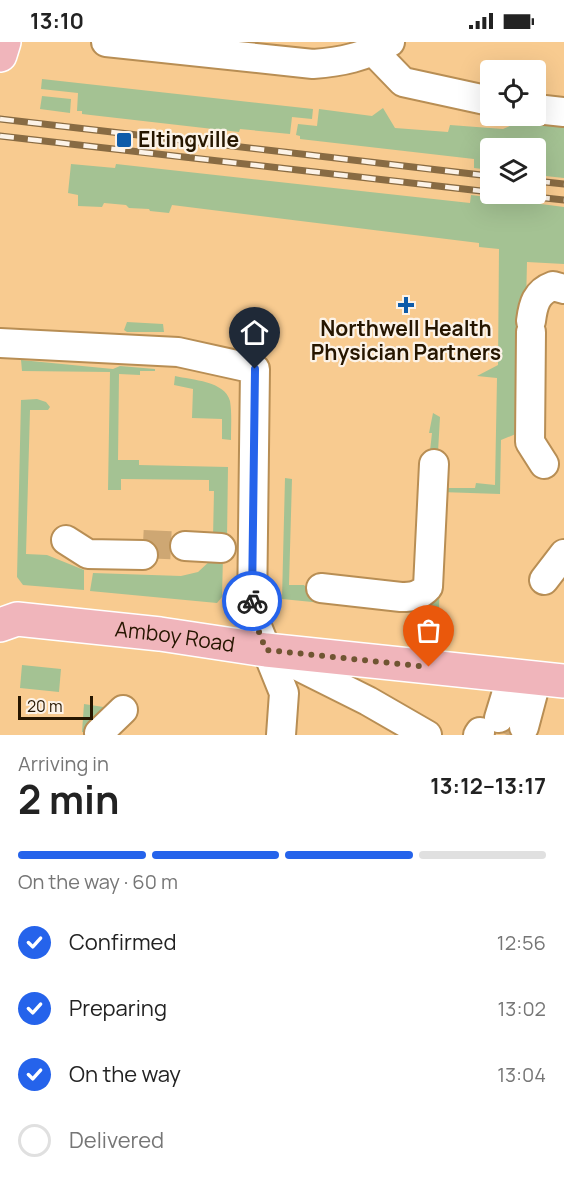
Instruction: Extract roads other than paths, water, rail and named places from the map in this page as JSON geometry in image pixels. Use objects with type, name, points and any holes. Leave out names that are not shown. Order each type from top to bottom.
[{"type":"main road","points":[[0,55],[4,42]]},
{"type":"main road","name":"Amboy Road","points":[[0,625],[17,619],[160,634],[266,650],[526,677]]},
{"type":"street","points":[[106,42],[313,64],[343,61],[382,47],[403,82],[480,98]]},
{"type":"street","points":[[546,110],[564,112]]},
{"type":"street","points":[[544,464],[538,327],[532,309],[540,293],[553,286],[564,289]]},
{"type":"street","points":[[538,327],[548,305],[557,296],[564,295]]},
{"type":"street","points":[[0,343],[178,352],[255,369],[252,614],[284,693],[281,735]]},
{"type":"street","points":[[321,588],[400,597],[422,594],[428,587],[434,464]]},
{"type":"street","points":[[66,540],[88,554],[142,549]]},
{"type":"street","points":[[544,579],[564,554]]},
{"type":"street","points":[[266,650],[368,701],[427,735]]},
{"type":"street","points":[[497,725],[526,677]]},
{"type":"street","points":[[497,725],[526,677]]},
{"type":"street","points":[[99,733],[123,710]]},
{"type":"tunnel","points":[[143,544],[185,546]]},
{"type":"tunnel","points":[[507,735],[512,723]]},
{"type":"railway","points":[[0,119],[480,175]]},
{"type":"railway","points":[[0,136],[480,191]]},
{"type":"railway","points":[[546,182],[564,184]]},
{"type":"railway","points":[[546,198],[564,200]]},
{"type":"place","name":"Eltingville","points":[[124,140]]},
{"type":"place","name":"Northwell Health Physician Partners","points":[[406,305]]}]
